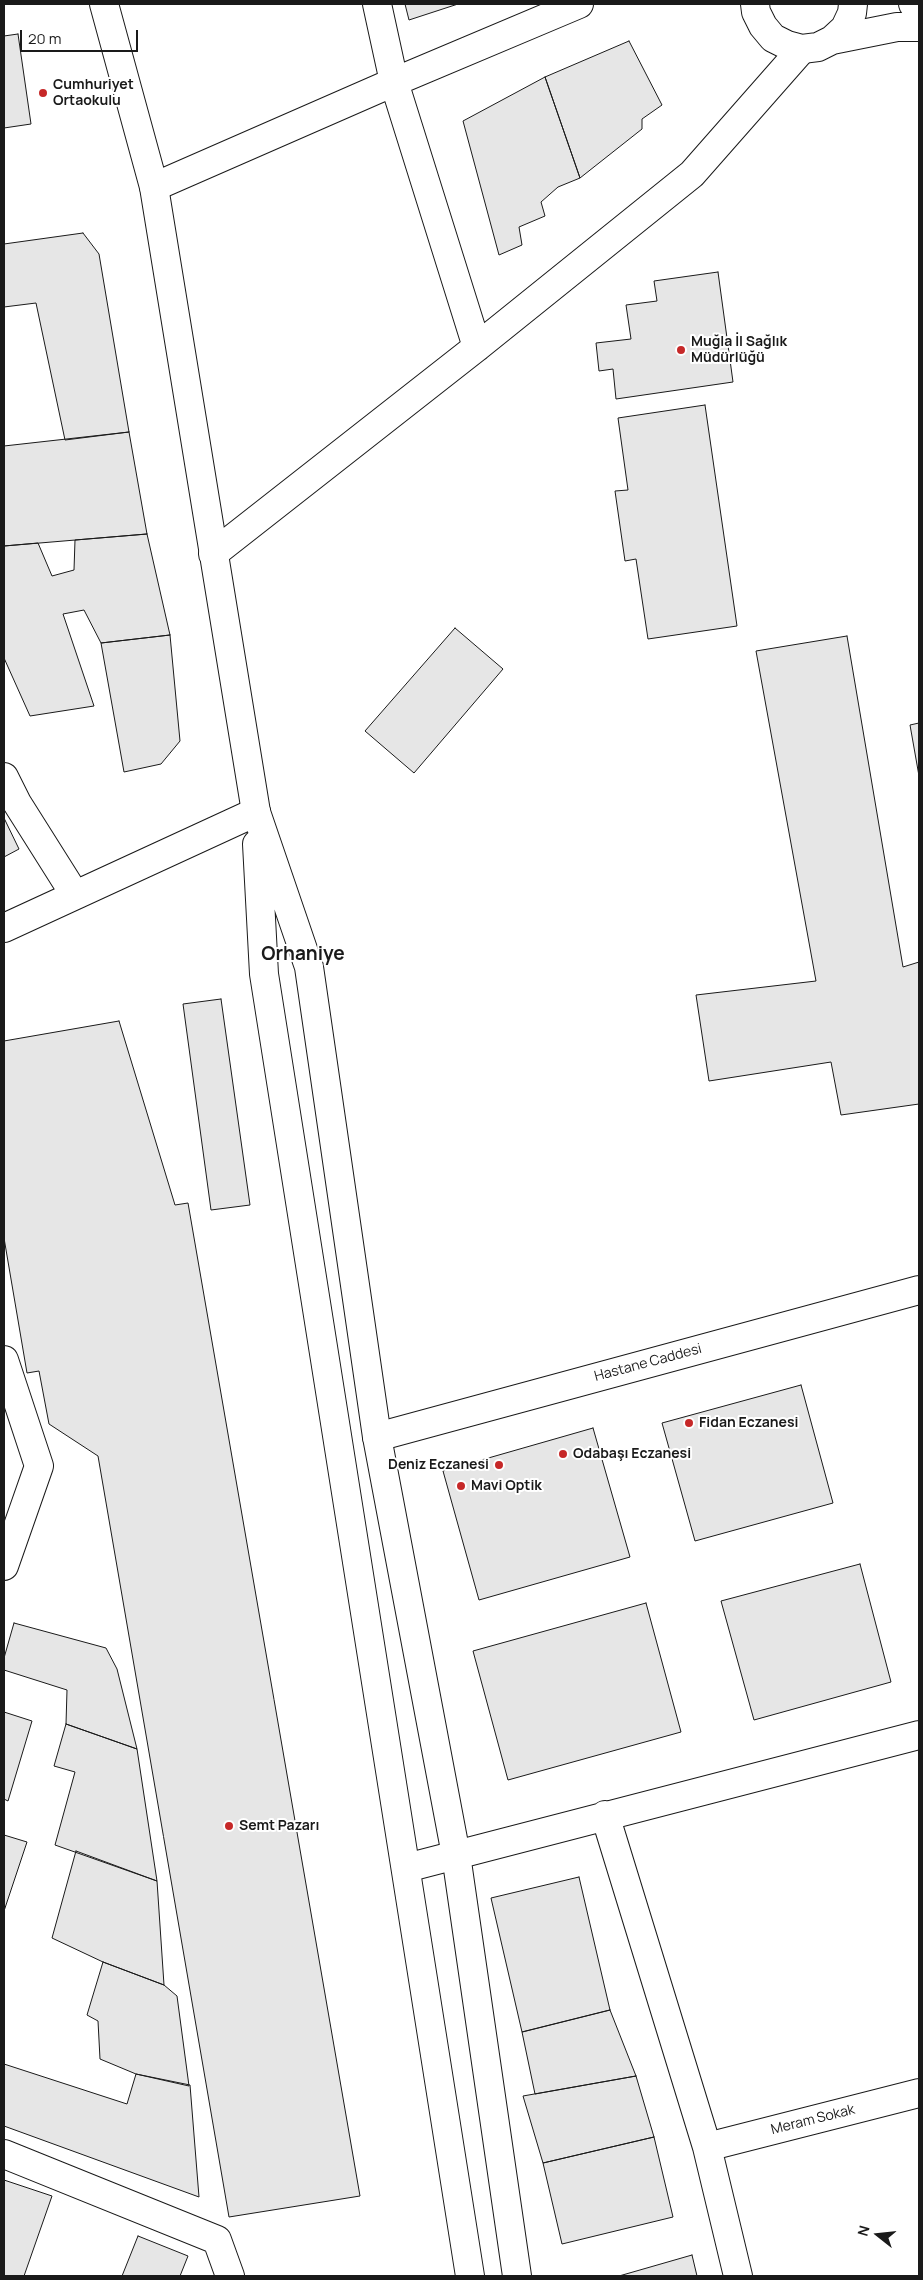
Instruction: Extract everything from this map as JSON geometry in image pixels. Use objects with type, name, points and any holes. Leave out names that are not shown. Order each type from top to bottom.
[{"type":"street","points":[[104,4],[154,188],[256,812],[264,974],[470,2276]]},
{"type":"street","points":[[377,4],[394,82],[477,347]]},
{"type":"street","points":[[154,188],[394,82],[579,4]]},
{"type":"street","points":[[755,4],[762,26],[773,38],[787,46],[802,49],[818,47],[832,40],[897,27],[919,27]]},
{"type":"street","points":[[832,40],[844,28],[852,13],[853,4]]},
{"type":"street","points":[[913,4],[919,6]]},
{"type":"street","points":[[213,554],[477,347],[692,174],[802,49]]},
{"type":"street","points":[[4,778],[17,803],[75,895]]},
{"type":"street","points":[[4,928],[256,812]]},
{"type":"street","points":[[256,812],[309,967],[377,1437],[456,1855],[517,2276]]},
{"type":"street","name":"Hastane Caddesi","points":[[377,1437],[919,1290]]},
{"type":"street","points":[[4,1360],[38,1466],[4,1566]]},
{"type":"street","points":[[406,1868],[919,1735]]},
{"type":"street","points":[[605,1815],[707,2147],[738,2276]]},
{"type":"street","name":"Meram Sokak","points":[[707,2147],[919,2093]]},
{"type":"street","points":[[4,2154],[217,2240],[230,2276]]},
{"type":"building","points":[[405,4],[458,4],[409,20]]},
{"type":"building","points":[[18,34],[31,124],[4,128],[4,36]]},
{"type":"building","points":[[629,41],[662,105],[642,119],[642,129],[580,178],[545,77]]},
{"type":"building","points":[[545,77],[580,178],[558,187],[541,202],[545,216],[519,227],[522,245],[499,255],[463,121]]},
{"type":"building","points":[[83,233],[99,254],[129,432],[65,440],[36,303],[4,307],[4,244]]},
{"type":"building","points":[[718,272],[733,382],[616,399],[613,369],[599,371],[596,343],[631,339],[626,305],[657,301],[654,281]]},
{"type":"building","points":[[705,405],[737,626],[648,639],[636,559],[625,561],[615,491],[628,490],[618,418]]},
{"type":"building","points":[[129,432],[147,534],[4,546],[4,446]]},
{"type":"building","points":[[147,534],[170,635],[101,643],[84,610],[63,614],[94,706],[30,716],[4,658],[4,546],[38,543],[52,576],[74,570],[75,540]]},
{"type":"building","points":[[455,628],[503,669],[414,773],[365,731]]},
{"type":"building","points":[[170,635],[180,741],[161,764],[124,772],[101,643]]},
{"type":"building","points":[[847,636],[903,967],[919,962],[919,1104],[841,1115],[831,1062],[709,1081],[696,995],[816,981],[756,651]]},
{"type":"building","points":[[919,723],[919,776],[910,725]]},
{"type":"building","points":[[4,818],[19,849],[4,857]]},
{"type":"building","points":[[221,999],[250,1205],[211,1210],[183,1004]]},
{"type":"building","name":"Semt Pazarı","points":[[119,1021],[175,1205],[188,1203],[360,2196],[229,2217],[98,1456],[49,1424],[39,1371],[27,1373],[4,1238],[4,1041]]},
{"type":"building","points":[[801,1385],[833,1503],[695,1541],[662,1423]]},
{"type":"building","points":[[593,1428],[630,1557],[479,1600],[443,1471]]},
{"type":"building","points":[[860,1564],[891,1682],[754,1720],[721,1601]]},
{"type":"building","points":[[646,1603],[681,1732],[508,1780],[473,1651]]},
{"type":"building","points":[[14,1623],[106,1648],[117,1669],[137,1749],[66,1724],[67,1690],[4,1670],[4,1658]]},
{"type":"building","points":[[4,1712],[32,1721],[8,1801],[4,1799]]},
{"type":"building","points":[[66,1724],[137,1749],[157,1881],[55,1845],[75,1772],[54,1766]]},
{"type":"building","points":[[4,1835],[27,1842],[4,1911]]},
{"type":"building","points":[[76,1851],[157,1881],[164,1985],[103,1962],[52,1938]]},
{"type":"building","points":[[579,1877],[610,2010],[522,2032],[491,1898]]},
{"type":"building","points":[[103,1962],[164,1985],[177,1996],[189,2086],[136,2074],[100,2059],[98,2021],[87,2015]]},
{"type":"building","points":[[610,2010],[636,2076],[535,2094],[522,2032]]},
{"type":"building","points":[[4,2064],[127,2104],[136,2074],[190,2085],[199,2197],[4,2126]]},
{"type":"building","points":[[636,2076],[654,2137],[543,2163],[523,2096]]},
{"type":"building","points":[[654,2137],[673,2217],[562,2244],[543,2163]]},
{"type":"building","points":[[4,2180],[52,2196],[24,2276],[4,2276]]},
{"type":"building","points":[[138,2236],[188,2256],[180,2276],[122,2276]]},
{"type":"building","points":[[692,2255],[697,2276],[619,2276]]},
{"type":"place","name":"Cumhuriyet Ortaokulu","points":[[43,93]]},
{"type":"place","name":"Muğla İl Sağlık Müdürlüğü","points":[[681,350]]},
{"type":"place","name":"Fidan Eczanesi","points":[[689,1423]]},
{"type":"place","name":"Odabaşı Eczanesi","points":[[563,1454]]},
{"type":"place","name":"Deniz Eczanesi","points":[[499,1465]]},
{"type":"place","name":"Mavi Optik","points":[[461,1486]]},
{"type":"place","name":"Semt Pazarı","points":[[229,1826]]},
{"type":"district","name":"Orhaniye","points":[[303,955]]}]
